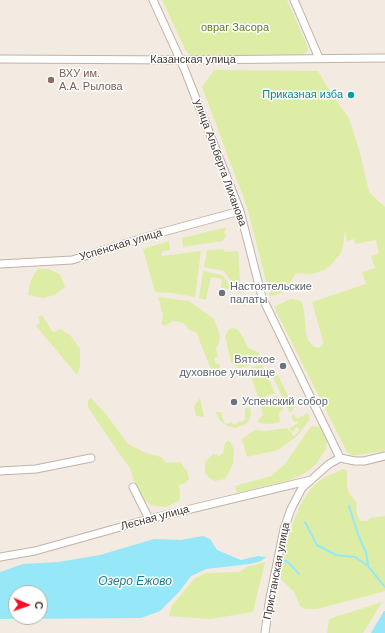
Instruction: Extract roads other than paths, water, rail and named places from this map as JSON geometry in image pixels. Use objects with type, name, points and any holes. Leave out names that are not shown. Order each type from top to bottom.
[{"type":"street","name":"улица Альберта Лиханова","points":[[153,0],[181,60],[240,210],[262,297],[340,458]]},
{"type":"street","points":[[294,0],[319,58]]},
{"type":"street","name":"Казанская улица","points":[[0,60],[385,58]]},
{"type":"street","name":"Успенская улица","points":[[0,264],[72,260],[240,210]]},
{"type":"street","points":[[340,458],[360,461],[385,456]]},
{"type":"street","points":[[0,471],[36,469],[91,458]]},
{"type":"street","name":"Пристанская улица","points":[[266,633],[270,598],[278,554],[287,519],[296,498],[311,480],[329,464],[340,458]]},
{"type":"street","name":"Лесная улица","points":[[0,557],[35,551],[149,519],[311,480]]},
{"type":"street","points":[[133,487],[149,519]]},
{"type":"water","name":"Озеро Ежово","points":[[203,536],[210,539],[217,550],[241,560],[258,556],[266,557],[261,561],[250,564],[206,569],[191,576],[179,592],[160,611],[141,618],[48,619],[48,585],[8,585],[8,619],[0,619],[0,572],[23,564],[58,562],[100,555],[154,539],[181,540]]},
{"type":"water","points":[[384,611],[385,633],[371,633]]},
{"type":"waterway","points":[[349,506],[359,537],[366,552],[368,565]]},
{"type":"waterway","points":[[305,522],[317,545],[336,555],[355,557],[368,566],[385,587]]},
{"type":"waterway","points":[[283,560],[289,563],[299,574]]},
{"type":"place","name":"ВХУ им. А.А. Рылова","points":[[51,80]]},
{"type":"place","name":"Приказная изба","points":[[351,95]]},
{"type":"place","name":"Настоятельские палаты","points":[[222,293]]},
{"type":"place","name":"Вятское духовное училище","points":[[283,366]]},
{"type":"place","name":"Успенский собор","points":[[234,402]]},
{"type":"park label","name":"овраг Засора","points":[[235,28]]}]
